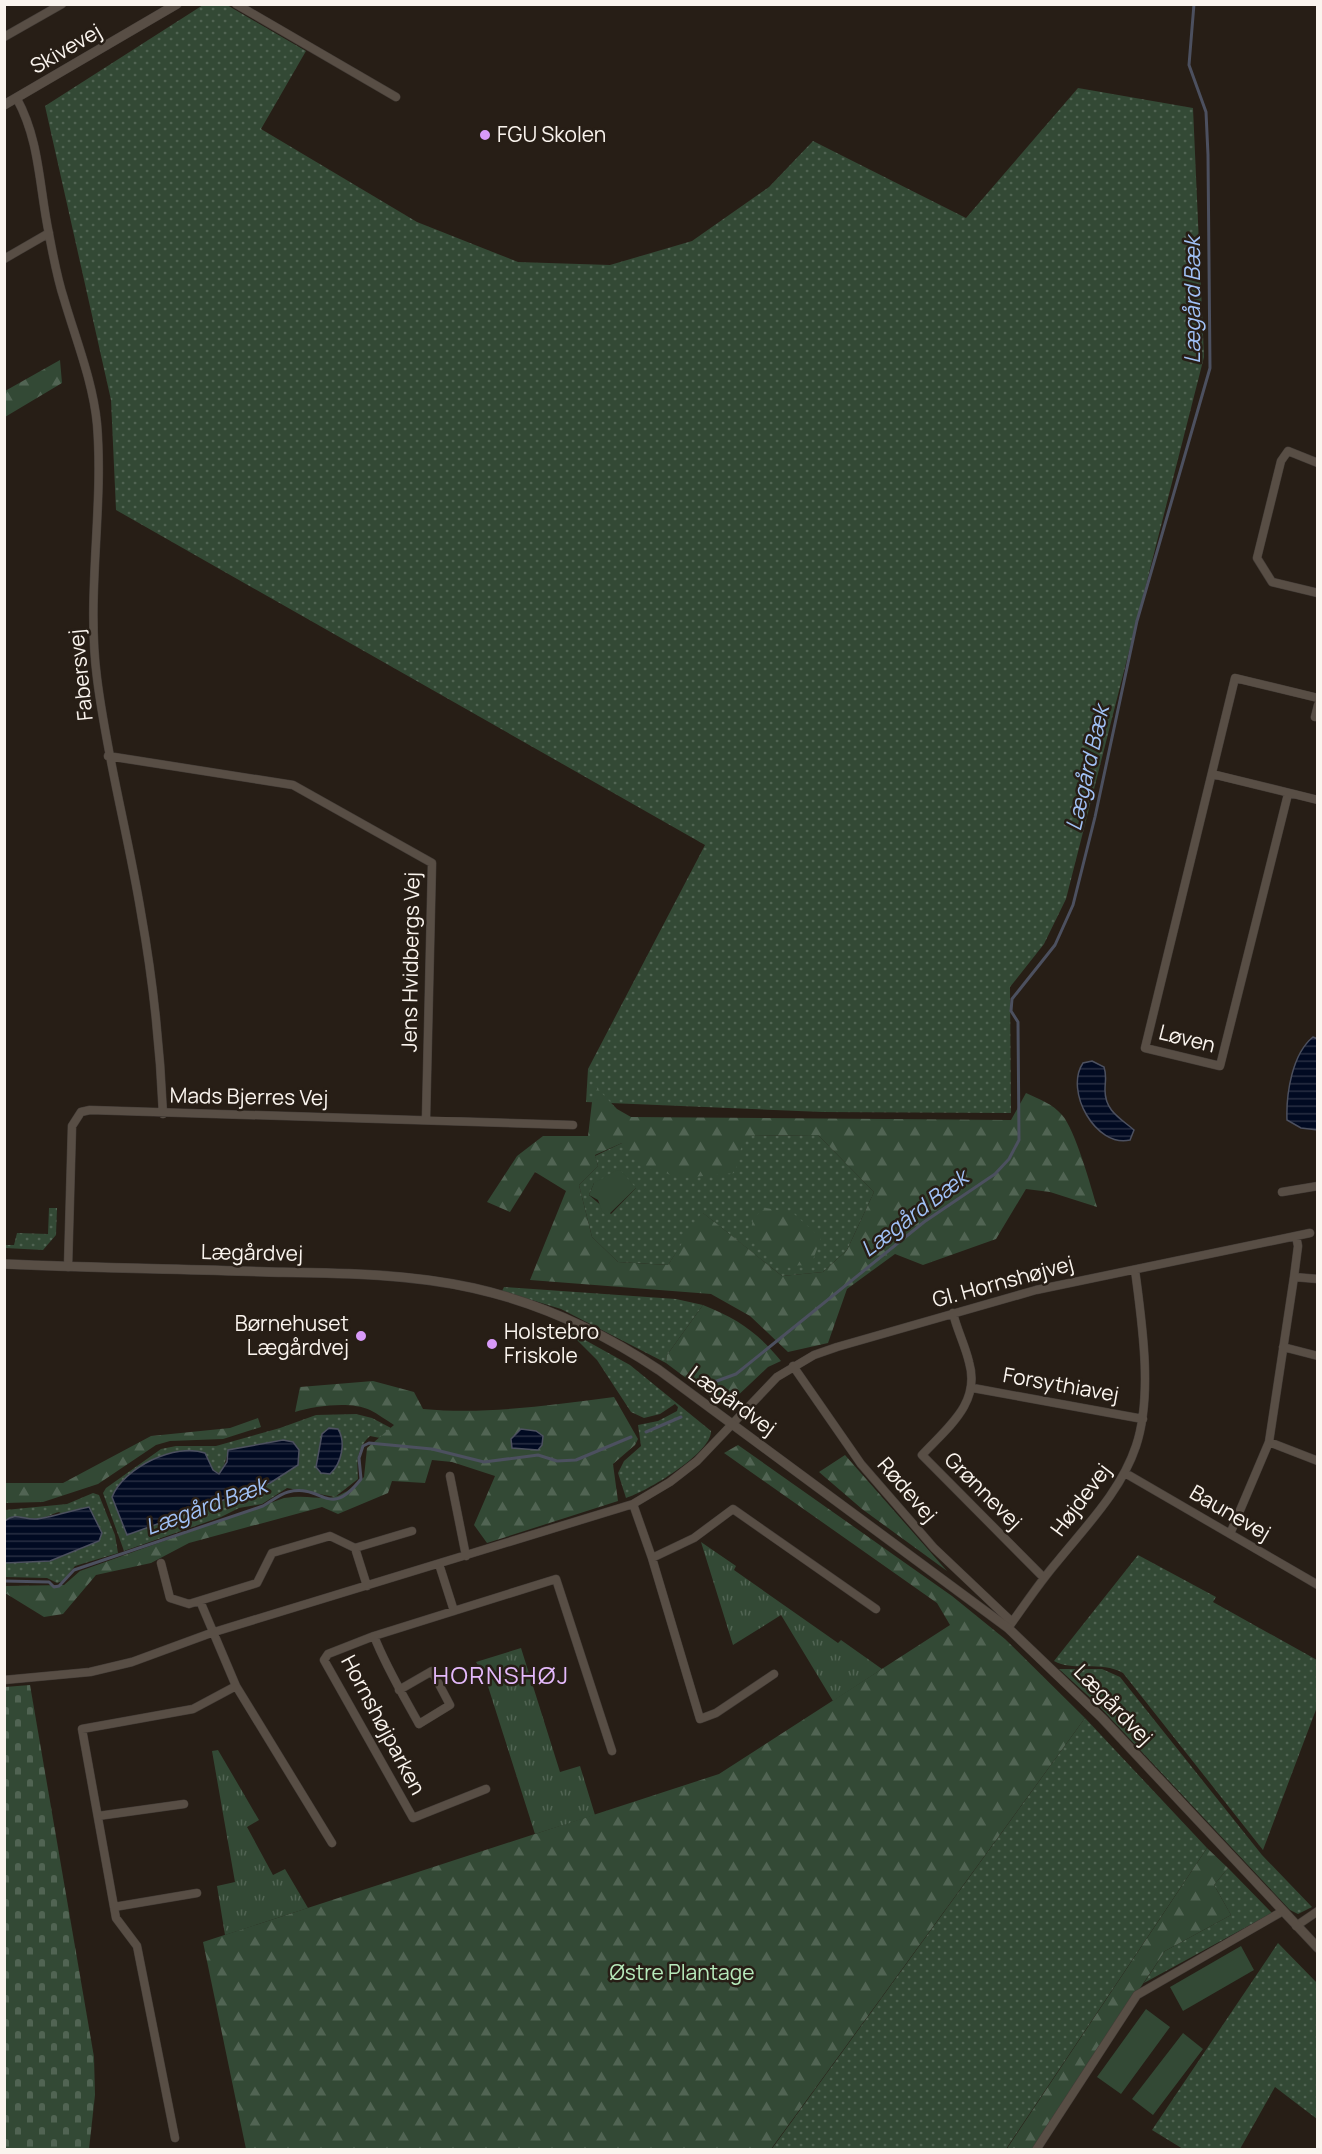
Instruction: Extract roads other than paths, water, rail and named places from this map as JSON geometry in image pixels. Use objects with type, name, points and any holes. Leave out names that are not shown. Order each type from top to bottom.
[{"type":"street","points":[[4,37],[62,4]]},
{"type":"street","name":"Skivevej","points":[[4,105],[177,4]]},
{"type":"street","points":[[236,4],[396,97]]},
{"type":"street","name":"Fabersvej","points":[[16,99],[27,118],[35,142],[49,233],[62,295],[92,395],[97,421],[100,463],[93,612],[97,675],[108,756],[141,911],[160,1039],[163,1114]]},
{"type":"street","points":[[4,259],[49,233]]},
{"type":"street","points":[[1317,463],[1288,452],[1281,461],[1257,558],[1272,582],[1317,593]]},
{"type":"street","name":"Løven","points":[[1288,794],[1220,1066],[1145,1048],[1235,678],[1317,698]]},
{"type":"street","points":[[1315,717],[1317,705]]},
{"type":"street","name":"Jens Hvidbergs Vej","points":[[108,756],[293,785],[432,863],[426,1119]]},
{"type":"street","points":[[1212,774],[1317,800]]},
{"type":"street","name":"Mads Bjerres Vej","points":[[68,1267],[72,1126],[76,1117],[90,1110],[573,1125]]},
{"type":"street","points":[[1282,1192],[1317,1186]]},
{"type":"street","name":"Gl. Hornshøjvej","points":[[733,1424],[765,1387],[793,1366],[837,1347],[1036,1290],[1310,1233]]},
{"type":"street","points":[[1230,1534],[1269,1442],[1298,1246],[1296,1236]]},
{"type":"street","name":"Lægårdvej","points":[[4,1264],[376,1275],[471,1287],[559,1315],[628,1349],[1010,1625],[1102,1718],[1317,1948]]},
{"type":"street","name":"Højdevej","points":[[1010,1625],[1044,1578],[1113,1493],[1125,1473],[1136,1446],[1143,1419],[1145,1383],[1135,1270]]},
{"type":"street","points":[[1294,1276],[1317,1279]]},
{"type":"street","points":[[952,1313],[970,1363],[973,1388]]},
{"type":"street","points":[[1283,1347],[1317,1356]]},
{"type":"street","name":"Rødevej","points":[[793,1366],[861,1464],[934,1548],[1010,1625]]},
{"type":"street","name":"Forsythiavej","points":[[973,1388],[1143,1419]]},
{"type":"street","name":"Grønnevej","points":[[973,1388],[964,1408],[922,1455],[1044,1578]]},
{"type":"street","points":[[4,1680],[90,1672],[633,1504],[670,1482],[697,1461],[733,1424]]},
{"type":"street","points":[[1269,1442],[1317,1461]]},
{"type":"street","name":"Baunevej","points":[[1125,1473],[1317,1585]]},
{"type":"street","points":[[450,1476],[466,1556]]},
{"type":"street","points":[[633,1504],[652,1558],[700,1719],[716,1713],[774,1674]]},
{"type":"street","points":[[652,1558],[694,1538],[733,1509],[876,1609]]},
{"type":"street","points":[[161,1563],[170,1598],[189,1604],[257,1583],[272,1553],[330,1536],[355,1548],[412,1531]]},
{"type":"street","points":[[355,1548],[367,1586]]},
{"type":"street","points":[[439,1564],[454,1611]]},
{"type":"street","name":"Hornshøjparken","points":[[486,1789],[413,1818],[324,1660],[328,1654],[374,1636],[556,1579],[612,1751]]},
{"type":"street","points":[[200,1601],[211,1633],[236,1686],[332,1843]]},
{"type":"street","name":"Hornshøjparken","points":[[374,1636],[384,1663],[399,1690],[419,1724],[450,1705],[432,1671],[399,1690]]},
{"type":"street","points":[[175,2138],[137,1946],[116,1918],[82,1729],[193,1709],[236,1686]]},
{"type":"street","points":[[98,1816],[184,1804]]},
{"type":"street","points":[[114,1907],[197,1893]]},
{"type":"street","points":[[1036,2150],[1137,1995],[1283,1911]]},
{"type":"street","points":[[1296,1926],[1317,1911]]},
{"type":"water","points":[[1313,1037],[1318,1039],[1317,1130],[1301,1128],[1287,1120],[1289,1087],[1295,1064],[1306,1044]]},
{"type":"water","points":[[1092,1061],[1104,1067],[1106,1097],[1110,1109],[1134,1130],[1130,1140],[1117,1140],[1106,1135],[1095,1127],[1087,1115],[1081,1102],[1078,1075],[1083,1063]]},
{"type":"water","points":[[329,1428],[338,1429],[342,1440],[340,1458],[330,1474],[321,1473],[316,1467],[322,1434]]},
{"type":"water","points":[[521,1429],[536,1431],[543,1436],[542,1445],[538,1450],[512,1448],[511,1439]]},
{"type":"water","points":[[283,1440],[293,1442],[299,1450],[298,1465],[270,1483],[127,1535],[112,1497],[127,1476],[139,1467],[166,1454],[193,1451],[205,1453],[213,1470],[219,1474],[227,1462],[228,1450]]},
{"type":"water","points":[[89,1507],[102,1533],[99,1541],[50,1561],[5,1563],[5,1521],[9,1518],[40,1519]]},
{"type":"waterway","name":"Lægård Bæk","points":[[714,1382],[736,1374],[924,1222],[995,1174],[1009,1159],[1019,1140],[1018,1022],[1011,1011],[1012,999],[1055,945],[1073,905],[1095,817],[1137,621],[1210,368],[1206,112],[1189,65],[1194,4]]},
{"type":"waterway","name":"Lægård Bæk","points":[[646,1432],[681,1417]]},
{"type":"waterway","name":"Lægård Bæk","points":[[4,1581],[49,1582],[54,1587],[59,1586],[74,1570],[263,1506],[288,1492],[310,1492],[333,1499],[341,1497],[361,1479],[359,1458],[363,1446],[369,1443],[432,1449],[484,1462],[538,1455],[557,1461],[576,1460],[631,1437]]},
{"type":"place","name":"FGU Skolen","points":[[485,135]]},
{"type":"place","name":"Børnehuset Lægårdvej","points":[[361,1336]]},
{"type":"place","name":"Holstebro Friskole","points":[[492,1344]]},
{"type":"district","name":"HORNSHØJ","points":[[501,1676]]},
{"type":"park label","name":"Østre Plantage","points":[[682,1973]]}]
